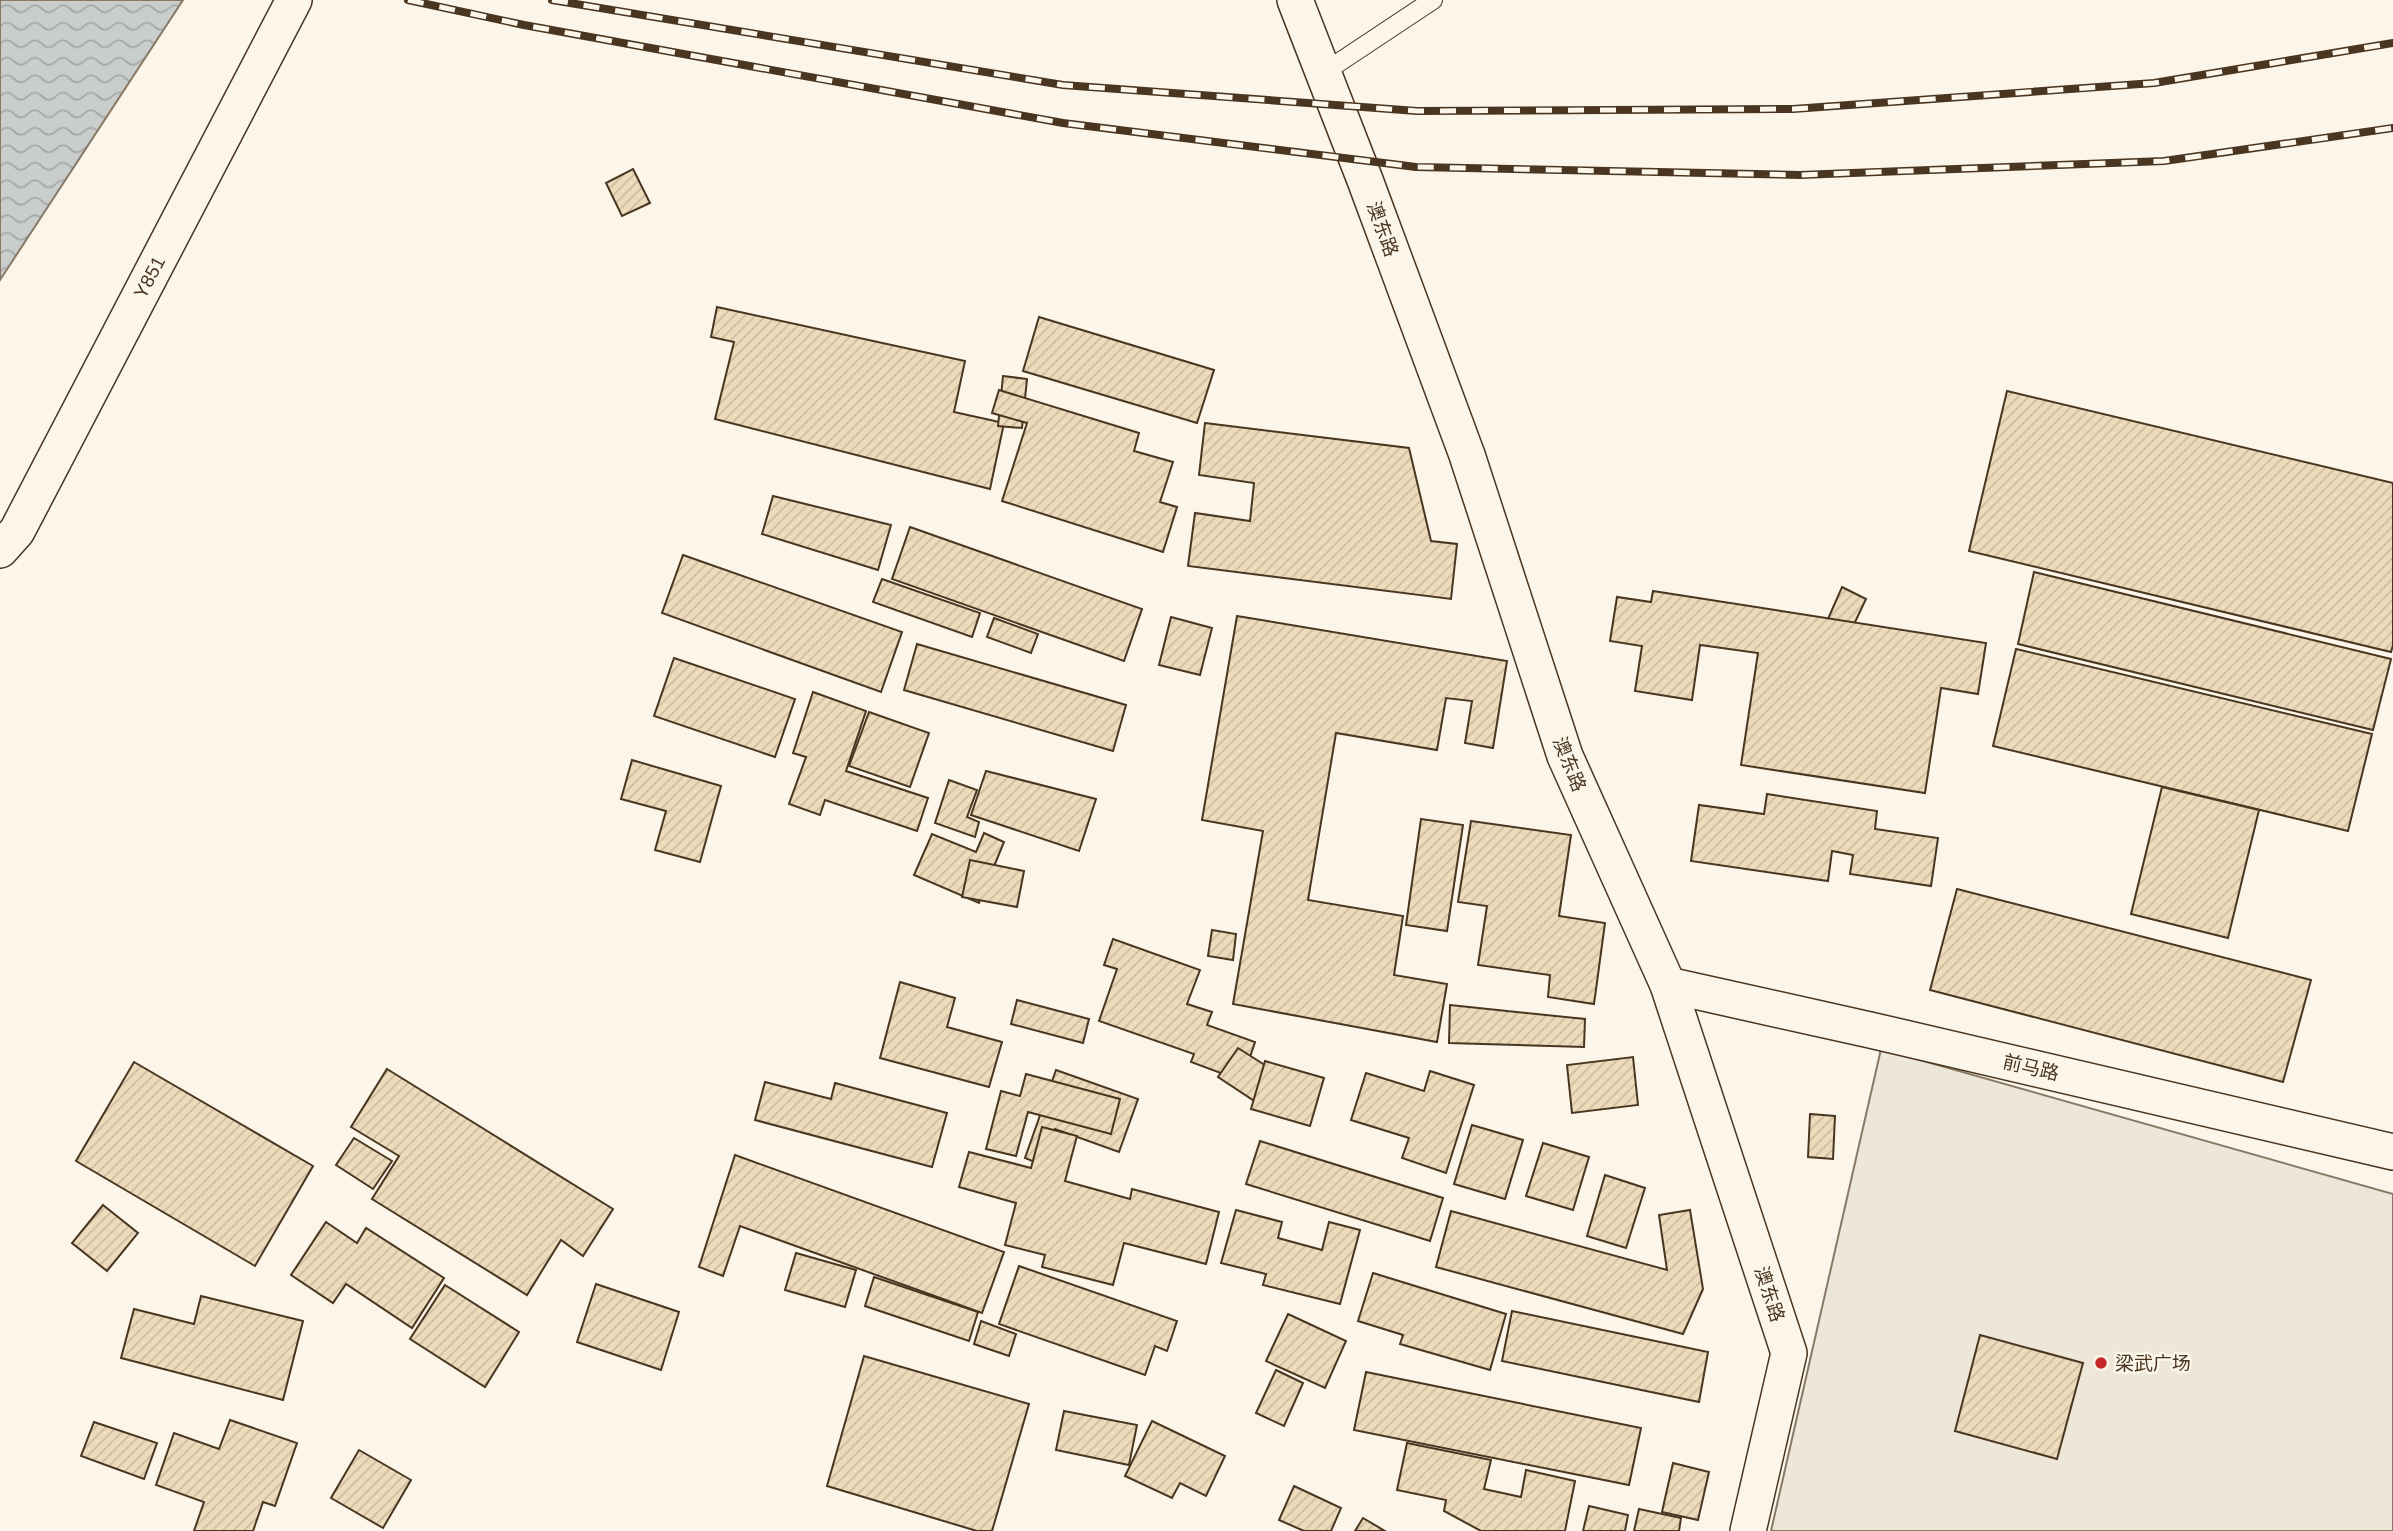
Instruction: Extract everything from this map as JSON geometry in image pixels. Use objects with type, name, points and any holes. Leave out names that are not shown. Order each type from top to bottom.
[{"type":"street","name":"Y851","points":[[0,551],[17,530],[294,0]]},
{"type":"street","name":"澳东路","points":[[1295,0],[1467,455],[1565,757],[1668,985],[1789,1353],[1748,1531]]},
{"type":"street","name":"前马路","points":[[1668,985],[2393,1152]]},
{"type":"lane","points":[[1324,73],[1433,0]]},
{"type":"shaded area","name":"梁武广场","points":[[1881,1049],[2393,1194],[2393,1531],[1771,1531]]},
{"type":"water","points":[[0,0],[183,0],[0,280]]},
{"type":"building","points":[[633,169],[650,203],[622,216],[606,183]]},
{"type":"building","points":[[717,307],[965,361],[954,412],[1004,423],[990,489],[715,419],[734,342],[711,337]]},
{"type":"building","points":[[1039,317],[1214,370],[1197,423],[1023,371]]},
{"type":"building","points":[[1003,376],[1027,379],[1022,428],[998,426]]},
{"type":"building","points":[[999,390],[1139,433],[1134,451],[1173,462],[1160,502],[1177,507],[1163,552],[1002,501],[1027,423],[992,413]]},
{"type":"building","points":[[2007,391],[2393,483],[2391,652],[1969,551]]},
{"type":"building","points":[[1205,423],[1409,448],[1431,541],[1457,544],[1451,599],[1188,566],[1195,513],[1250,521],[1254,483],[1199,475]]},
{"type":"building","points":[[773,496],[891,525],[878,570],[762,534]]},
{"type":"building","points":[[910,527],[1142,609],[1124,661],[892,579]]},
{"type":"building","points":[[683,555],[902,632],[881,692],[662,613]]},
{"type":"building","points":[[2034,572],[2391,659],[2373,730],[2018,644]]},
{"type":"building","points":[[882,579],[980,613],[972,637],[873,602]]},
{"type":"building","points":[[1842,587],[1866,599],[1847,639],[1824,628]]},
{"type":"building","points":[[1653,591],[1986,643],[1978,694],[1941,688],[1925,793],[1741,765],[1758,653],[1700,645],[1692,700],[1635,691],[1642,646],[1610,641],[1617,597],[1651,602]]},
{"type":"building","points":[[1237,616],[1507,661],[1493,748],[1465,743],[1472,701],[1446,698],[1437,750],[1336,733],[1308,900],[1403,916],[1394,975],[1447,984],[1437,1042],[1233,1004],[1263,831],[1202,820]]},
{"type":"building","points":[[1171,617],[1212,628],[1200,675],[1159,665]]},
{"type":"building","points":[[994,618],[1038,634],[1031,653],[987,637]]},
{"type":"building","points":[[917,644],[1126,705],[1113,751],[904,690]]},
{"type":"building","points":[[2016,649],[2372,734],[2348,831],[1993,746]]},
{"type":"building","points":[[674,658],[795,699],[775,757],[654,716]]},
{"type":"building","points":[[813,692],[866,711],[846,771],[928,798],[917,831],[825,800],[820,815],[789,804],[806,757],[793,753]]},
{"type":"building","points":[[869,712],[929,733],[910,787],[849,766]]},
{"type":"building","points":[[632,760],[721,786],[700,862],[655,850],[666,811],[621,799]]},
{"type":"building","points":[[986,771],[1096,799],[1079,851],[971,815]]},
{"type":"building","points":[[949,780],[977,790],[967,817],[979,822],[975,837],[935,823]]},
{"type":"building","points":[[2162,787],[2259,810],[2228,938],[2131,914]]},
{"type":"building","points":[[1767,794],[1877,811],[1875,829],[1938,838],[1931,886],[1850,874],[1853,855],[1832,851],[1828,881],[1691,861],[1699,805],[1764,814]]},
{"type":"building","points":[[1421,819],[1463,825],[1447,931],[1406,925]]},
{"type":"building","points":[[1471,821],[1571,835],[1559,916],[1605,923],[1594,1004],[1548,997],[1550,975],[1478,965],[1487,906],[1458,902]]},
{"type":"building","points":[[984,833],[1004,842],[979,903],[914,875],[932,834],[976,852]]},
{"type":"building","points":[[970,860],[1024,871],[1017,907],[962,897]]},
{"type":"building","points":[[1957,889],[2311,980],[2283,1082],[1930,990]]},
{"type":"building","points":[[1212,930],[1236,934],[1233,960],[1208,956]]},
{"type":"building","points":[[1113,939],[1200,970],[1187,1004],[1212,1012],[1207,1025],[1255,1042],[1242,1081],[1191,1062],[1194,1054],[1099,1021],[1117,969],[1104,965]]},
{"type":"building","points":[[900,982],[955,998],[947,1027],[1002,1042],[989,1087],[880,1058]]},
{"type":"building","points":[[1017,1000],[1089,1019],[1083,1043],[1011,1024]]},
{"type":"building","points":[[1450,1005],[1585,1019],[1584,1047],[1449,1043]]},
{"type":"building","points":[[1238,1048],[1282,1076],[1262,1106],[1218,1077]]},
{"type":"building","points":[[1633,1057],[1638,1105],[1572,1113],[1567,1065]]},
{"type":"building","points":[[1265,1061],[1324,1078],[1310,1126],[1251,1109]]},
{"type":"building","points":[[134,1062],[313,1166],[255,1266],[76,1161]]},
{"type":"building","points":[[387,1069],[613,1209],[583,1256],[561,1240],[527,1295],[372,1199],[399,1156],[351,1127]]},
{"type":"building","points":[[1056,1070],[1138,1099],[1119,1152],[1055,1129],[1042,1165],[1025,1158]]},
{"type":"building","points":[[1430,1071],[1474,1085],[1446,1173],[1402,1158],[1409,1138],[1351,1120],[1366,1073],[1424,1091]]},
{"type":"building","points":[[1026,1074],[1120,1099],[1111,1134],[1028,1112],[1016,1156],[986,1149],[1001,1091],[1020,1096]]},
{"type":"building","points":[[765,1082],[831,1099],[835,1083],[947,1113],[932,1167],[755,1120]]},
{"type":"building","points":[[1810,1114],[1835,1116],[1833,1159],[1808,1157]]},
{"type":"building","points":[[1472,1125],[1523,1140],[1505,1199],[1454,1184]]},
{"type":"building","points":[[1042,1127],[1077,1136],[1065,1181],[1130,1199],[1132,1189],[1219,1212],[1206,1264],[1124,1243],[1113,1285],[1042,1267],[1045,1255],[1005,1245],[1016,1203],[959,1187],[969,1152],[1031,1168]]},
{"type":"building","points":[[354,1138],[392,1161],[373,1189],[336,1165]]},
{"type":"building","points":[[1260,1141],[1443,1198],[1430,1241],[1246,1184]]},
{"type":"building","points":[[1543,1143],[1589,1157],[1573,1210],[1526,1196]]},
{"type":"building","points":[[735,1155],[1004,1252],[982,1313],[740,1226],[723,1276],[699,1267]]},
{"type":"building","points":[[1605,1175],[1645,1188],[1626,1248],[1587,1236]]},
{"type":"building","points":[[103,1205],[138,1233],[107,1271],[72,1243]]},
{"type":"building","points":[[1236,1210],[1282,1222],[1278,1238],[1322,1250],[1329,1222],[1360,1230],[1340,1304],[1263,1285],[1266,1274],[1221,1263]]},
{"type":"building","points":[[1690,1210],[1703,1289],[1683,1334],[1436,1267],[1451,1211],[1667,1270],[1659,1215]]},
{"type":"building","points":[[326,1222],[357,1243],[366,1228],[444,1278],[412,1328],[346,1284],[333,1303],[291,1275]]},
{"type":"building","points":[[796,1253],[856,1270],[845,1307],[785,1290]]},
{"type":"building","points":[[1019,1266],[1177,1321],[1167,1351],[1155,1346],[1145,1375],[999,1324]]},
{"type":"building","points":[[1373,1273],[1506,1314],[1490,1370],[1400,1344],[1403,1335],[1358,1321]]},
{"type":"building","points":[[874,1277],[978,1312],[969,1341],[865,1306]]},
{"type":"building","points":[[596,1284],[679,1312],[661,1370],[577,1342]]},
{"type":"building","points":[[445,1285],[519,1332],[485,1387],[410,1339]]},
{"type":"building","points":[[201,1296],[303,1321],[283,1400],[121,1358],[134,1309],[194,1324]]},
{"type":"building","points":[[1512,1311],[1708,1352],[1699,1402],[1502,1361]]},
{"type":"building","points":[[1288,1314],[1346,1341],[1325,1388],[1266,1361]]},
{"type":"building","points":[[981,1321],[1016,1334],[1009,1356],[974,1344]]},
{"type":"building","points":[[1980,1335],[2083,1363],[2057,1459],[1955,1431]]},
{"type":"building","points":[[864,1356],[1029,1404],[992,1531],[977,1531],[827,1486]]},
{"type":"building","points":[[1276,1370],[1303,1383],[1284,1426],[1256,1413]]},
{"type":"building","points":[[1366,1372],[1641,1428],[1629,1485],[1354,1430]]},
{"type":"building","points":[[1064,1411],[1137,1425],[1129,1465],[1056,1450]]},
{"type":"building","points":[[230,1420],[297,1443],[275,1506],[263,1502],[253,1531],[194,1531],[204,1502],[156,1485],[174,1433],[219,1449]]},
{"type":"building","points":[[1152,1421],[1225,1456],[1206,1496],[1180,1483],[1172,1498],[1125,1476]]},
{"type":"building","points":[[94,1422],[157,1443],[144,1479],[81,1456]]},
{"type":"building","points":[[1407,1443],[1491,1460],[1484,1489],[1521,1497],[1526,1470],[1575,1481],[1565,1531],[1481,1531],[1444,1511],[1446,1500],[1397,1490]]},
{"type":"building","points":[[359,1450],[411,1480],[383,1528],[331,1498]]},
{"type":"building","points":[[1673,1463],[1709,1472],[1698,1520],[1662,1512]]},
{"type":"building","points":[[1294,1486],[1341,1508],[1331,1531],[1304,1531],[1279,1520]]},
{"type":"building","points":[[1589,1506],[1628,1515],[1625,1531],[1583,1531]]},
{"type":"building","points":[[1639,1509],[1681,1518],[1679,1531],[1634,1531]]},
{"type":"building","points":[[1363,1518],[1385,1531],[1355,1531]]},
{"type":"railway","points":[[408,0],[524,25],[1063,123],[1416,167],[1800,175],[2164,161],[2393,128]]},
{"type":"railway","points":[[552,0],[1063,85],[1417,111],[1793,109],[2154,83],[2393,43]]},
{"type":"place","name":"梁武广场","points":[[2101,1363]]}]
